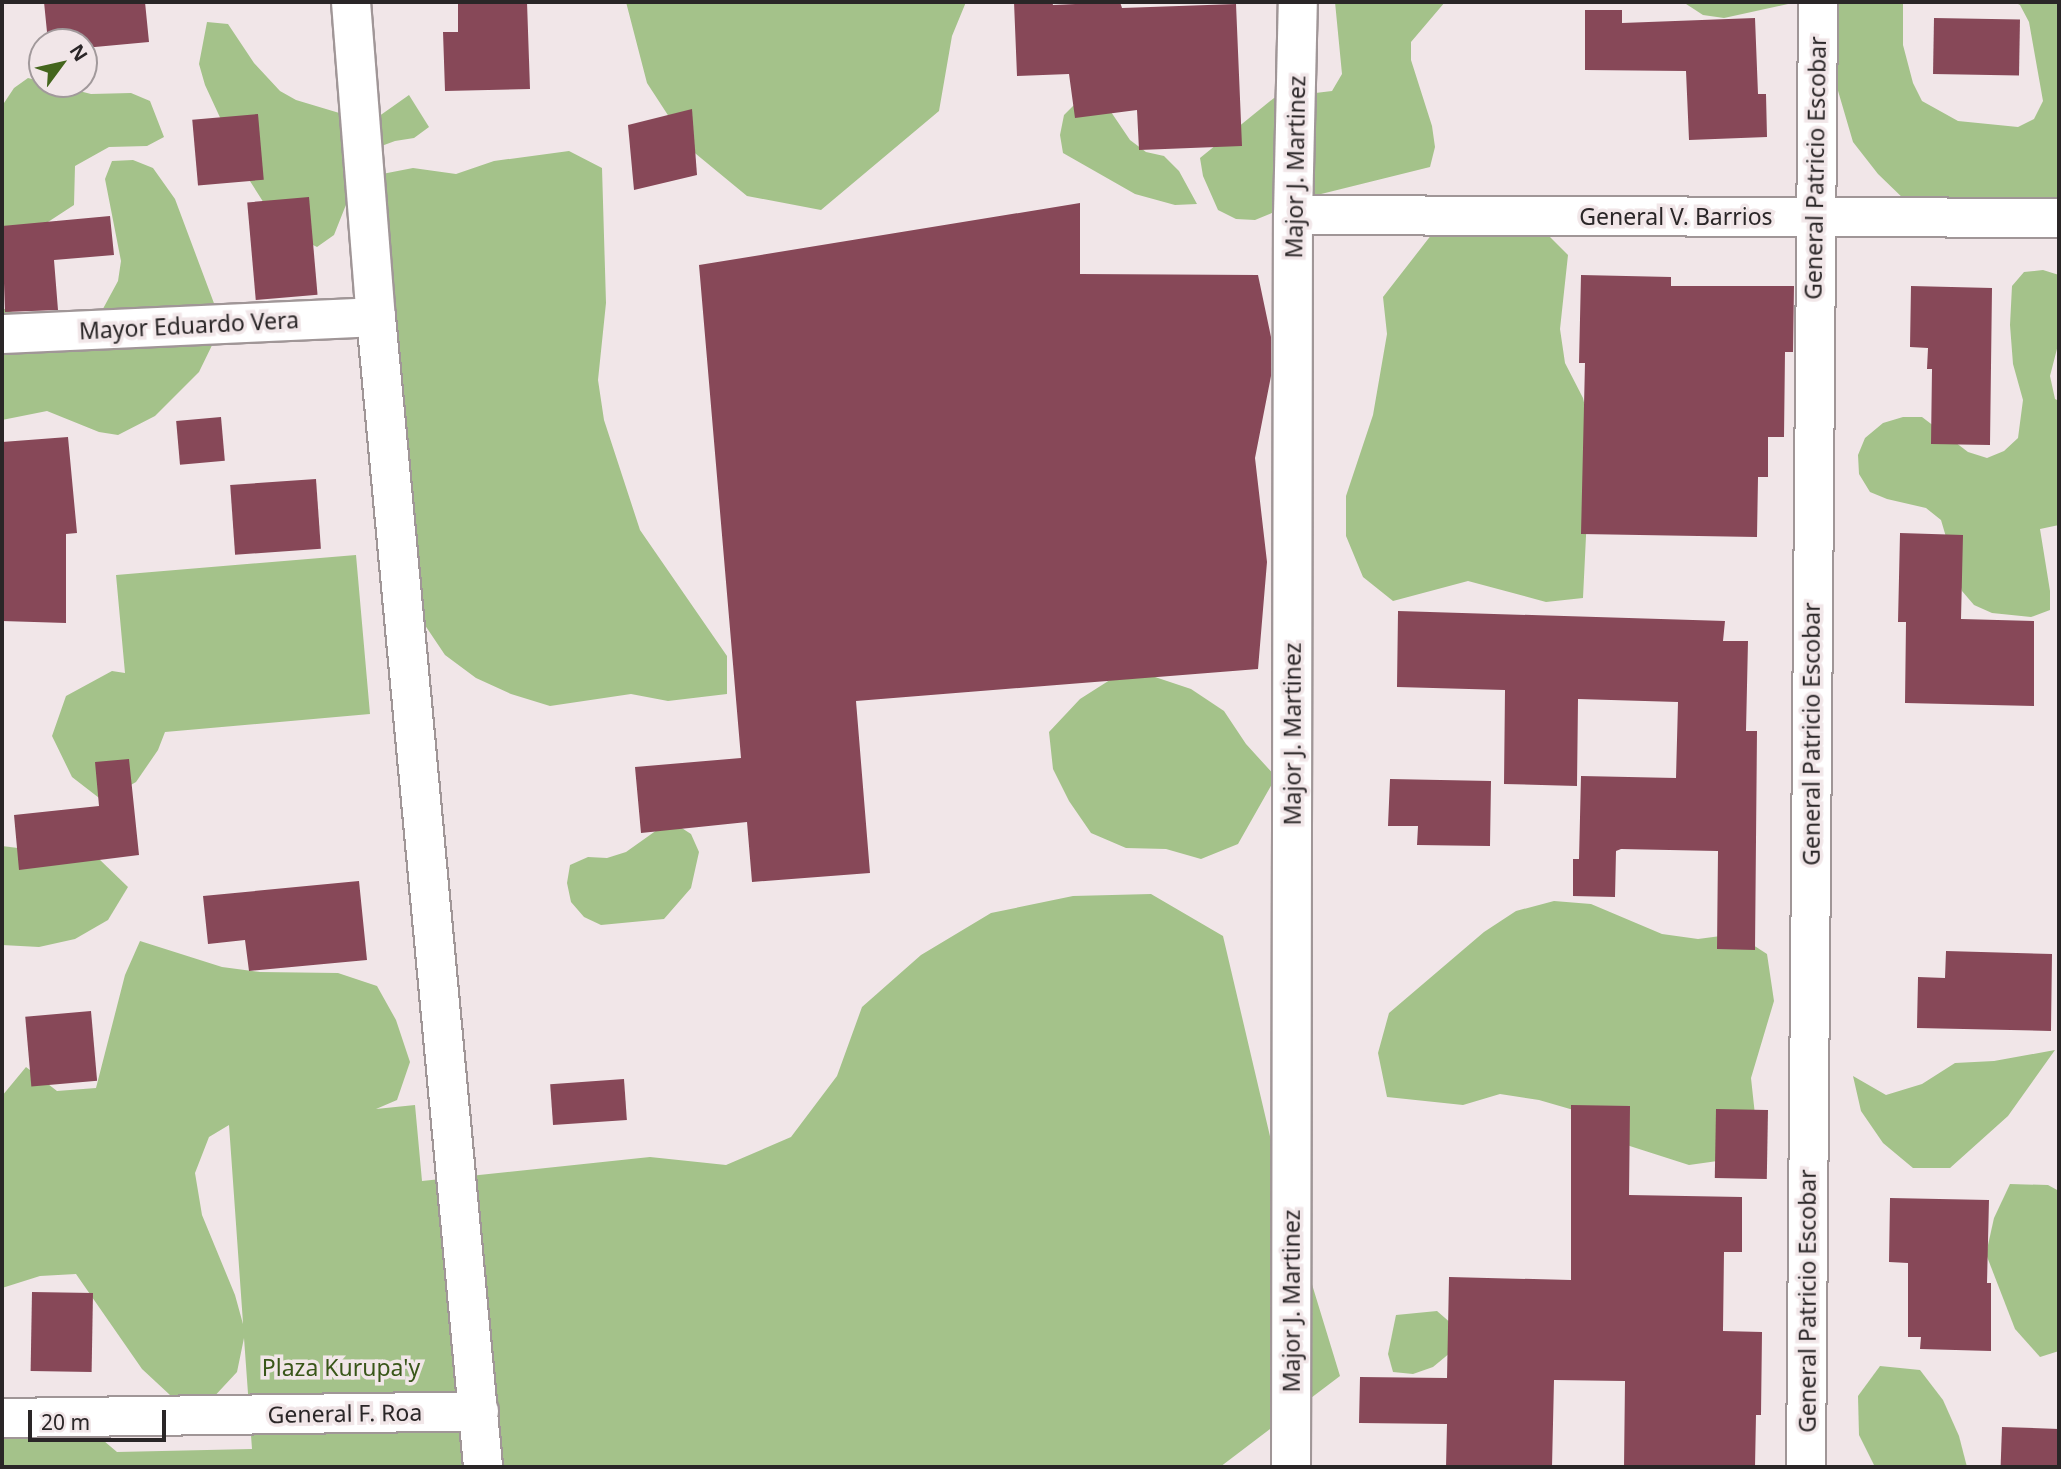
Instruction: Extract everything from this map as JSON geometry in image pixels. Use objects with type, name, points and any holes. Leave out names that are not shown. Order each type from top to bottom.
[{"type":"street","points":[[351,2],[376,317],[483,1467]]},
{"type":"street","name":"Major J. Martinez","points":[[1291,1467],[1293,215],[1298,2]]},
{"type":"street","name":"General Patricio Escobar","points":[[1806,1467],[1814,216],[1818,2]]},
{"type":"street","name":"General V. Barrios","points":[[1293,215],[2059,218]]},
{"type":"street","name":"Mayor Eduardo Vera","points":[[2,334],[376,317]]},
{"type":"street","name":"General F. Roa","points":[[2,1418],[479,1411]]},
{"type":"green space","points":[[626,2],[966,2],[952,36],[939,111],[821,210],[747,196],[690,149],[647,83]]},
{"type":"green space","points":[[1335,2],[1445,2],[1411,42],[1411,60],[1432,126],[1435,147],[1430,167],[1313,196],[1255,220],[1236,219],[1218,210],[1203,176],[1200,158],[1274,98],[1332,91],[1342,74]]},
{"type":"green space","points":[[1683,2],[1797,2],[1724,18],[1703,15]]},
{"type":"green space","points":[[1834,2],[1903,2],[1903,45],[1913,83],[1922,101],[1958,121],[2018,127],[2034,119],[2043,101],[2029,22],[2020,5],[2014,2],[2059,2],[2059,235],[1907,202],[1878,174],[1853,142],[1829,60]]},
{"type":"green space","points":[[207,22],[228,24],[254,63],[280,91],[296,100],[356,118],[375,119],[409,95],[429,127],[414,138],[376,148],[363,162],[334,235],[317,247],[299,238],[269,211],[248,178],[205,85],[199,64]]},
{"type":"green space","points":[[28,78],[28,98],[98,98],[98,94],[131,93],[150,101],[164,137],[147,146],[109,147],[75,166],[74,205],[2,252],[2,106],[14,88]]},
{"type":"green space","points":[[1077,102],[1109,109],[1130,140],[1146,152],[1164,156],[1179,171],[1197,204],[1175,205],[1135,194],[1063,153],[1060,135],[1064,115]]},
{"type":"green space","points":[[569,151],[602,168],[606,303],[598,380],[604,420],[640,530],[727,656],[727,694],[668,701],[631,694],[550,706],[511,694],[476,678],[445,655],[400,588],[377,175],[413,168],[456,174],[494,161]]},
{"type":"green space","points":[[133,160],[153,168],[175,199],[218,314],[217,335],[199,372],[155,416],[118,435],[99,432],[47,411],[2,420],[2,308],[43,324],[98,318],[118,281],[121,261],[105,179],[112,161]]},
{"type":"green space","points":[[1542,229],[1568,255],[1560,329],[1565,363],[1583,398],[1591,433],[1583,598],[1546,602],[1468,581],[1393,601],[1363,577],[1346,536],[1346,496],[1373,415],[1387,334],[1383,297],[1432,234]]},
{"type":"green space","points":[[2043,270],[2059,275],[2059,341],[2050,376],[2055,399],[2059,401],[2059,525],[2040,529],[2050,591],[2050,610],[2031,617],[1992,613],[1974,605],[1962,591],[1941,520],[1926,508],[1870,492],[1859,474],[1858,455],[1865,438],[1883,423],[1903,417],[1922,417],[1968,452],[1987,458],[2004,451],[2018,438],[2023,400],[2013,364],[2010,325],[2012,286],[2024,272]]},
{"type":"green space","points":[[356,555],[370,714],[165,732],[158,750],[136,782],[103,801],[72,777],[52,736],[66,696],[112,671],[125,673],[116,575]]},
{"type":"green space","points":[[1152,676],[1191,689],[1224,711],[1246,744],[1276,777],[1238,844],[1201,859],[1166,849],[1126,848],[1091,833],[1069,801],[1053,769],[1049,732],[1080,699],[1113,678]]},
{"type":"green space","points":[[674,823],[691,834],[699,852],[691,888],[664,919],[601,925],[584,917],[571,902],[567,883],[570,865],[588,857],[607,858],[626,852],[657,830]]},
{"type":"green space","points":[[2,846],[98,858],[128,887],[108,920],[75,939],[39,947],[2,945]]},
{"type":"green space","name":"Plaza Kurupa'y","points":[[1151,894],[1223,936],[1281,1183],[1340,1376],[1220,1467],[2,1467],[2,1414],[58,1402],[117,1452],[252,1449],[244,1338],[237,1372],[210,1401],[170,1395],[142,1369],[76,1274],[40,1276],[2,1288],[2,1096],[26,1067],[57,1091],[96,1088],[125,975],[140,941],[222,967],[260,972],[338,973],[377,986],[396,1020],[410,1062],[397,1100],[376,1109],[415,1105],[422,1181],[650,1157],[726,1165],[791,1137],[837,1076],[862,1007],[921,955],[991,913],[1073,896]],"holes":[[[229,1125],[243,1324],[235,1295],[202,1215],[195,1173],[209,1137]]]},
{"type":"green space","points":[[1554,901],[1591,904],[1662,934],[1698,939],[1736,934],[1767,954],[1774,1001],[1751,1078],[1755,1115],[1746,1157],[1689,1165],[1611,1140],[1577,1111],[1539,1100],[1500,1094],[1463,1105],[1387,1097],[1378,1053],[1389,1013],[1484,932],[1516,911]]},
{"type":"green space","points":[[2055,1050],[2008,1116],[1950,1168],[1913,1168],[1883,1143],[1861,1111],[1853,1076],[1886,1095],[1922,1084],[1955,1063],[1994,1061]]},
{"type":"green space","points":[[2010,1184],[2048,1185],[2059,1191],[2059,1351],[2040,1357],[2015,1329],[1986,1254],[1994,1218]]},
{"type":"green space","points":[[1437,1311],[1468,1338],[1433,1367],[1413,1374],[1393,1372],[1388,1354],[1396,1315]]},
{"type":"green space","points":[[1880,1366],[1920,1370],[1943,1400],[1959,1436],[1967,1467],[1875,1467],[1859,1435],[1858,1396]]},
{"type":"building","points":[[44,2],[145,2],[149,42],[98,47],[98,28],[47,28]]},
{"type":"building","points":[[458,2],[527,2],[530,89],[445,91],[443,32],[458,32]]},
{"type":"building","points":[[1014,2],[1052,2],[1053,5],[1120,2],[1122,8],[1236,4],[1242,146],[1139,150],[1137,110],[1075,118],[1069,74],[1017,76]]},
{"type":"building","points":[[1585,10],[1622,10],[1622,23],[1755,18],[1758,94],[1766,94],[1767,137],[1689,140],[1686,71],[1585,70]]},
{"type":"building","points":[[1934,18],[2020,20],[2019,75],[1933,74]]},
{"type":"building","points":[[692,109],[697,175],[634,190],[628,125]]},
{"type":"building","points":[[258,114],[264,180],[198,186],[192,120]]},
{"type":"building","points":[[309,197],[318,295],[256,300],[247,202]]},
{"type":"building","points":[[1080,203],[1080,274],[1258,275],[1271,337],[1271,376],[1255,458],[1267,562],[1258,669],[856,701],[870,873],[752,882],[747,822],[641,833],[635,767],[741,758],[699,265]]},
{"type":"building","points":[[110,216],[114,255],[54,260],[58,310],[5,312],[2,226]]},
{"type":"building","points":[[1581,275],[1671,277],[1671,286],[1794,286],[1793,352],[1785,352],[1784,437],[1768,437],[1768,477],[1758,477],[1757,537],[1581,534],[1585,363],[1579,363]]},
{"type":"building","points":[[1911,286],[1992,288],[1990,445],[1931,444],[1932,369],[1927,369],[1928,348],[1910,347]]},
{"type":"building","points":[[221,417],[225,461],[180,465],[176,421]]},
{"type":"building","points":[[68,437],[77,533],[66,534],[66,623],[2,621],[2,442]]},
{"type":"building","points":[[316,479],[321,549],[235,555],[230,485]]},
{"type":"building","points":[[1900,533],[1963,535],[1961,619],[2034,621],[2034,706],[1905,703],[1906,622],[1898,622]]},
{"type":"building","points":[[1398,611],[1725,621],[1723,641],[1748,641],[1746,731],[1757,731],[1755,950],[1717,949],[1718,851],[1621,849],[1616,851],[1615,897],[1573,896],[1573,859],[1579,859],[1581,776],[1676,778],[1678,702],[1578,699],[1577,786],[1504,784],[1505,690],[1397,687]]},
{"type":"building","points":[[129,759],[139,855],[19,870],[14,815],[99,806],[95,762]]},
{"type":"building","points":[[1390,779],[1491,781],[1490,846],[1417,845],[1418,826],[1388,826]]},
{"type":"building","points":[[359,881],[367,960],[249,971],[245,940],[208,944],[203,896]]},
{"type":"building","points":[[1946,951],[2052,954],[2051,1031],[1917,1028],[1918,977],[1945,978]]},
{"type":"building","points":[[91,1011],[97,1081],[31,1086],[25,1017]]},
{"type":"building","points":[[624,1079],[627,1120],[553,1125],[550,1084]]},
{"type":"building","points":[[1571,1105],[1630,1106],[1629,1195],[1742,1197],[1742,1252],[1724,1252],[1723,1331],[1762,1332],[1761,1415],[1756,1415],[1755,1467],[1624,1467],[1625,1381],[1554,1380],[1552,1467],[1446,1467],[1447,1424],[1359,1423],[1360,1377],[1447,1378],[1449,1277],[1571,1280]]},
{"type":"building","points":[[1716,1109],[1768,1110],[1767,1179],[1715,1178]]},
{"type":"building","points":[[1890,1198],[1989,1200],[1987,1283],[1991,1283],[1991,1351],[1920,1349],[1921,1337],[1908,1337],[1908,1263],[1889,1262]]},
{"type":"building","points":[[32,1292],[93,1293],[92,1372],[31,1371]]},
{"type":"building","points":[[2002,1427],[2059,1429],[2058,1467],[2001,1467]]}]
